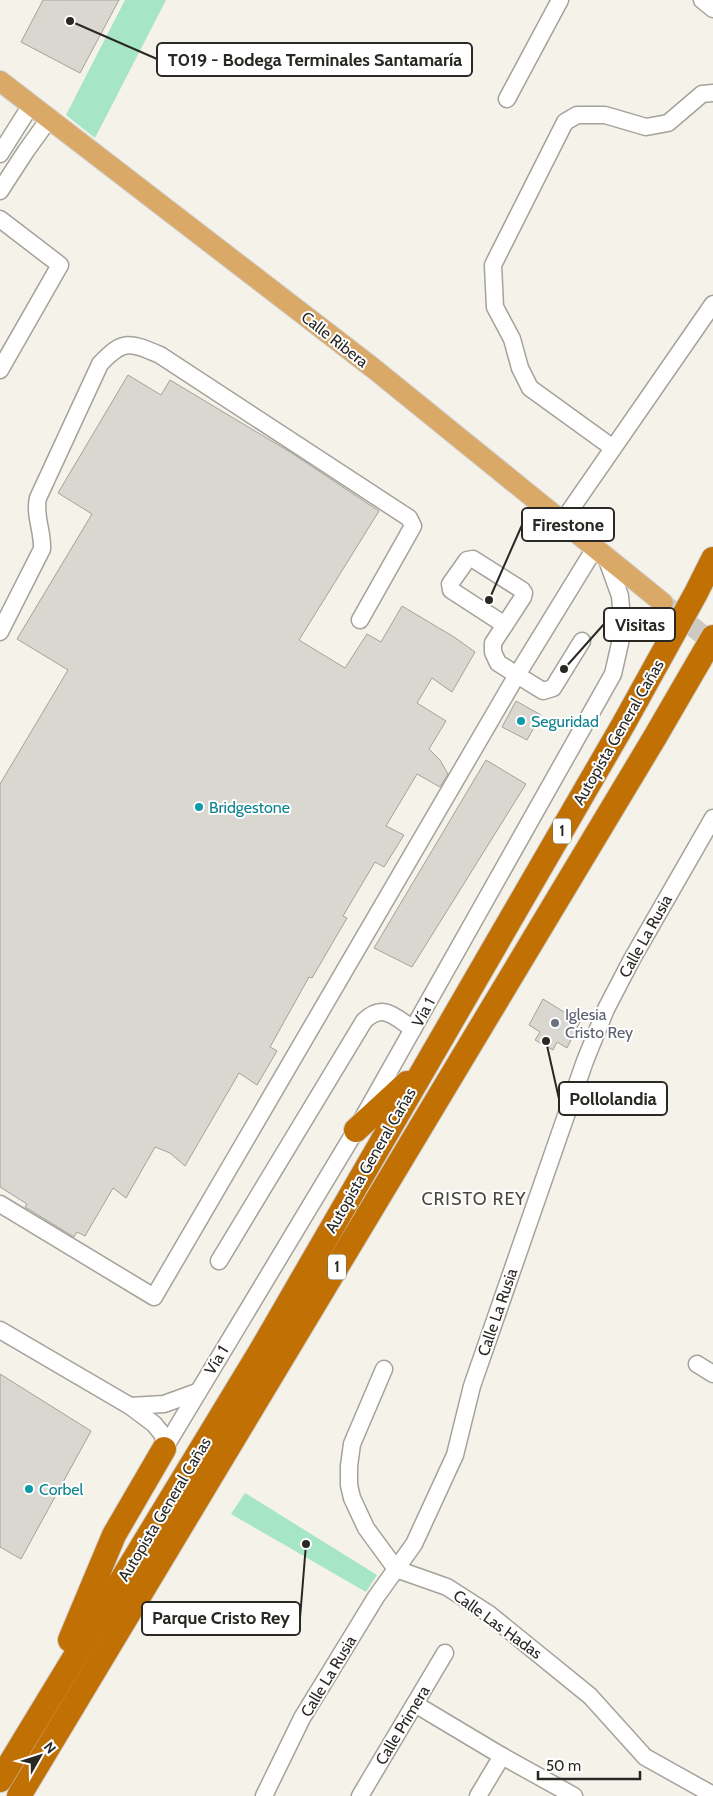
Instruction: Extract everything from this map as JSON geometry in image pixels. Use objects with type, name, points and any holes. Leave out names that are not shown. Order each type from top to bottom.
[{"type":"highway","name":"Autopista General Cañas","points":[[0,1780],[260,1352],[623,725],[713,559]]},
{"type":"highway","name":"Autopista General Cañas","points":[[19,1796],[655,737],[713,637]]},
{"type":"highway","points":[[356,1130],[425,1066]]},
{"type":"highway","points":[[30,1729],[114,1535],[164,1449]]},
{"type":"main road","name":"Calle Ribera","points":[[0,81],[373,368],[663,603]]},
{"type":"street","points":[[507,98],[560,0]]},
{"type":"street","points":[[702,0],[713,9]]},
{"type":"street","points":[[613,448],[530,388],[520,368],[512,339],[495,307],[492,265],[565,122],[577,115],[605,116],[646,126],[668,123],[702,94],[713,93]]},
{"type":"street","points":[[0,154],[31,105]]},
{"type":"street","points":[[0,191],[26,150],[49,120]]},
{"type":"street","points":[[0,219],[60,265],[0,370]]},
{"type":"street","points":[[562,522],[713,304]]},
{"type":"street","points":[[0,632],[42,549],[36,505],[38,498],[100,364],[112,352],[124,345],[139,346],[160,355],[409,518],[413,526],[360,620]]},
{"type":"street","points":[[0,1204],[154,1297],[517,675],[600,553]]},
{"type":"street","name":"Vía 1","points":[[164,1449],[356,1130],[613,674],[623,630],[620,596],[600,553]]},
{"type":"street","points":[[505,625],[451,590],[450,584],[467,560],[473,559],[524,593],[505,625],[493,643],[493,652],[498,663],[543,691],[548,691],[553,688],[582,641]]},
{"type":"street","name":"Calle La Rusia","points":[[264,1796],[302,1718],[376,1597],[414,1544],[455,1455],[468,1399],[480,1361],[585,1061],[606,1009],[632,958],[713,818]]},
{"type":"street","points":[[220,1261],[364,1021],[377,1012],[385,1012],[413,1029]]},
{"type":"street","points":[[0,1330],[130,1406],[154,1424],[163,1435],[164,1449]]},
{"type":"street","points":[[697,1364],[713,1374]]},
{"type":"street","points":[[384,1369],[352,1444],[349,1485],[352,1498],[366,1528],[396,1569]]},
{"type":"street","points":[[130,1406],[164,1404],[197,1392]]},
{"type":"street","name":"Calle Las Hadas","points":[[396,1569],[447,1587],[489,1614],[590,1696],[645,1757],[713,1795]]},
{"type":"street","name":"Calle Primera","points":[[360,1796],[444,1653]]},
{"type":"street","points":[[415,1704],[574,1796]]},
{"type":"street","points":[[478,1796],[502,1756]]},
{"type":"green space","points":[[125,0],[166,0],[95,138],[66,115]]},
{"type":"green space","points":[[245,1493],[377,1575],[366,1592],[231,1514]]},
{"type":"building","points":[[43,0],[119,0],[80,73],[21,42]]},
{"type":"building","name":"Bridgestone","points":[[128,375],[161,395],[170,380],[290,452],[379,511],[299,640],[345,668],[367,634],[381,642],[402,606],[475,652],[452,692],[432,678],[417,703],[446,721],[429,749],[440,760],[448,774],[440,787],[417,774],[386,826],[404,835],[384,867],[375,862],[343,916],[347,918],[312,978],[309,977],[270,1047],[277,1051],[257,1085],[239,1073],[185,1166],[170,1153],[155,1147],[126,1198],[113,1188],[85,1236],[77,1232],[74,1237],[25,1207],[27,1204],[0,1187],[0,784],[68,670],[17,639],[92,514],[58,493]]},
{"type":"building","name":"Seguridad","points":[[516,701],[541,715],[527,740],[502,727]]},
{"type":"building","points":[[486,760],[526,784],[412,967],[374,948]]},
{"type":"building","name":"Iglesia Cristo Rey","points":[[543,999],[580,1022],[567,1048],[557,1042],[553,1050],[535,1040],[540,1032],[529,1025]]},
{"type":"building","name":"Corbel","points":[[0,1374],[91,1431],[21,1559],[0,1547]]},
{"type":"tunnel","points":[[663,603],[713,643]]},
{"type":"place","name":"T019 - Bodega Terminales Santamaría","points":[[70,21]]},
{"type":"place","name":"Firestone","points":[[489,600]]},
{"type":"place","name":"Visitas","points":[[564,669]]},
{"type":"place","name":"Seguridad","points":[[521,721]]},
{"type":"place","name":"Bridgestone","points":[[199,807]]},
{"type":"place","name":"Iglesia Cristo Rey","points":[[555,1023]]},
{"type":"place","name":"Pollolandia","points":[[546,1041]]},
{"type":"place","name":"Corbel","points":[[29,1489]]},
{"type":"place","name":"Parque Cristo Rey","points":[[306,1544]]},
{"type":"district","name":"CRISTO REY","points":[[474,1199]]}]
